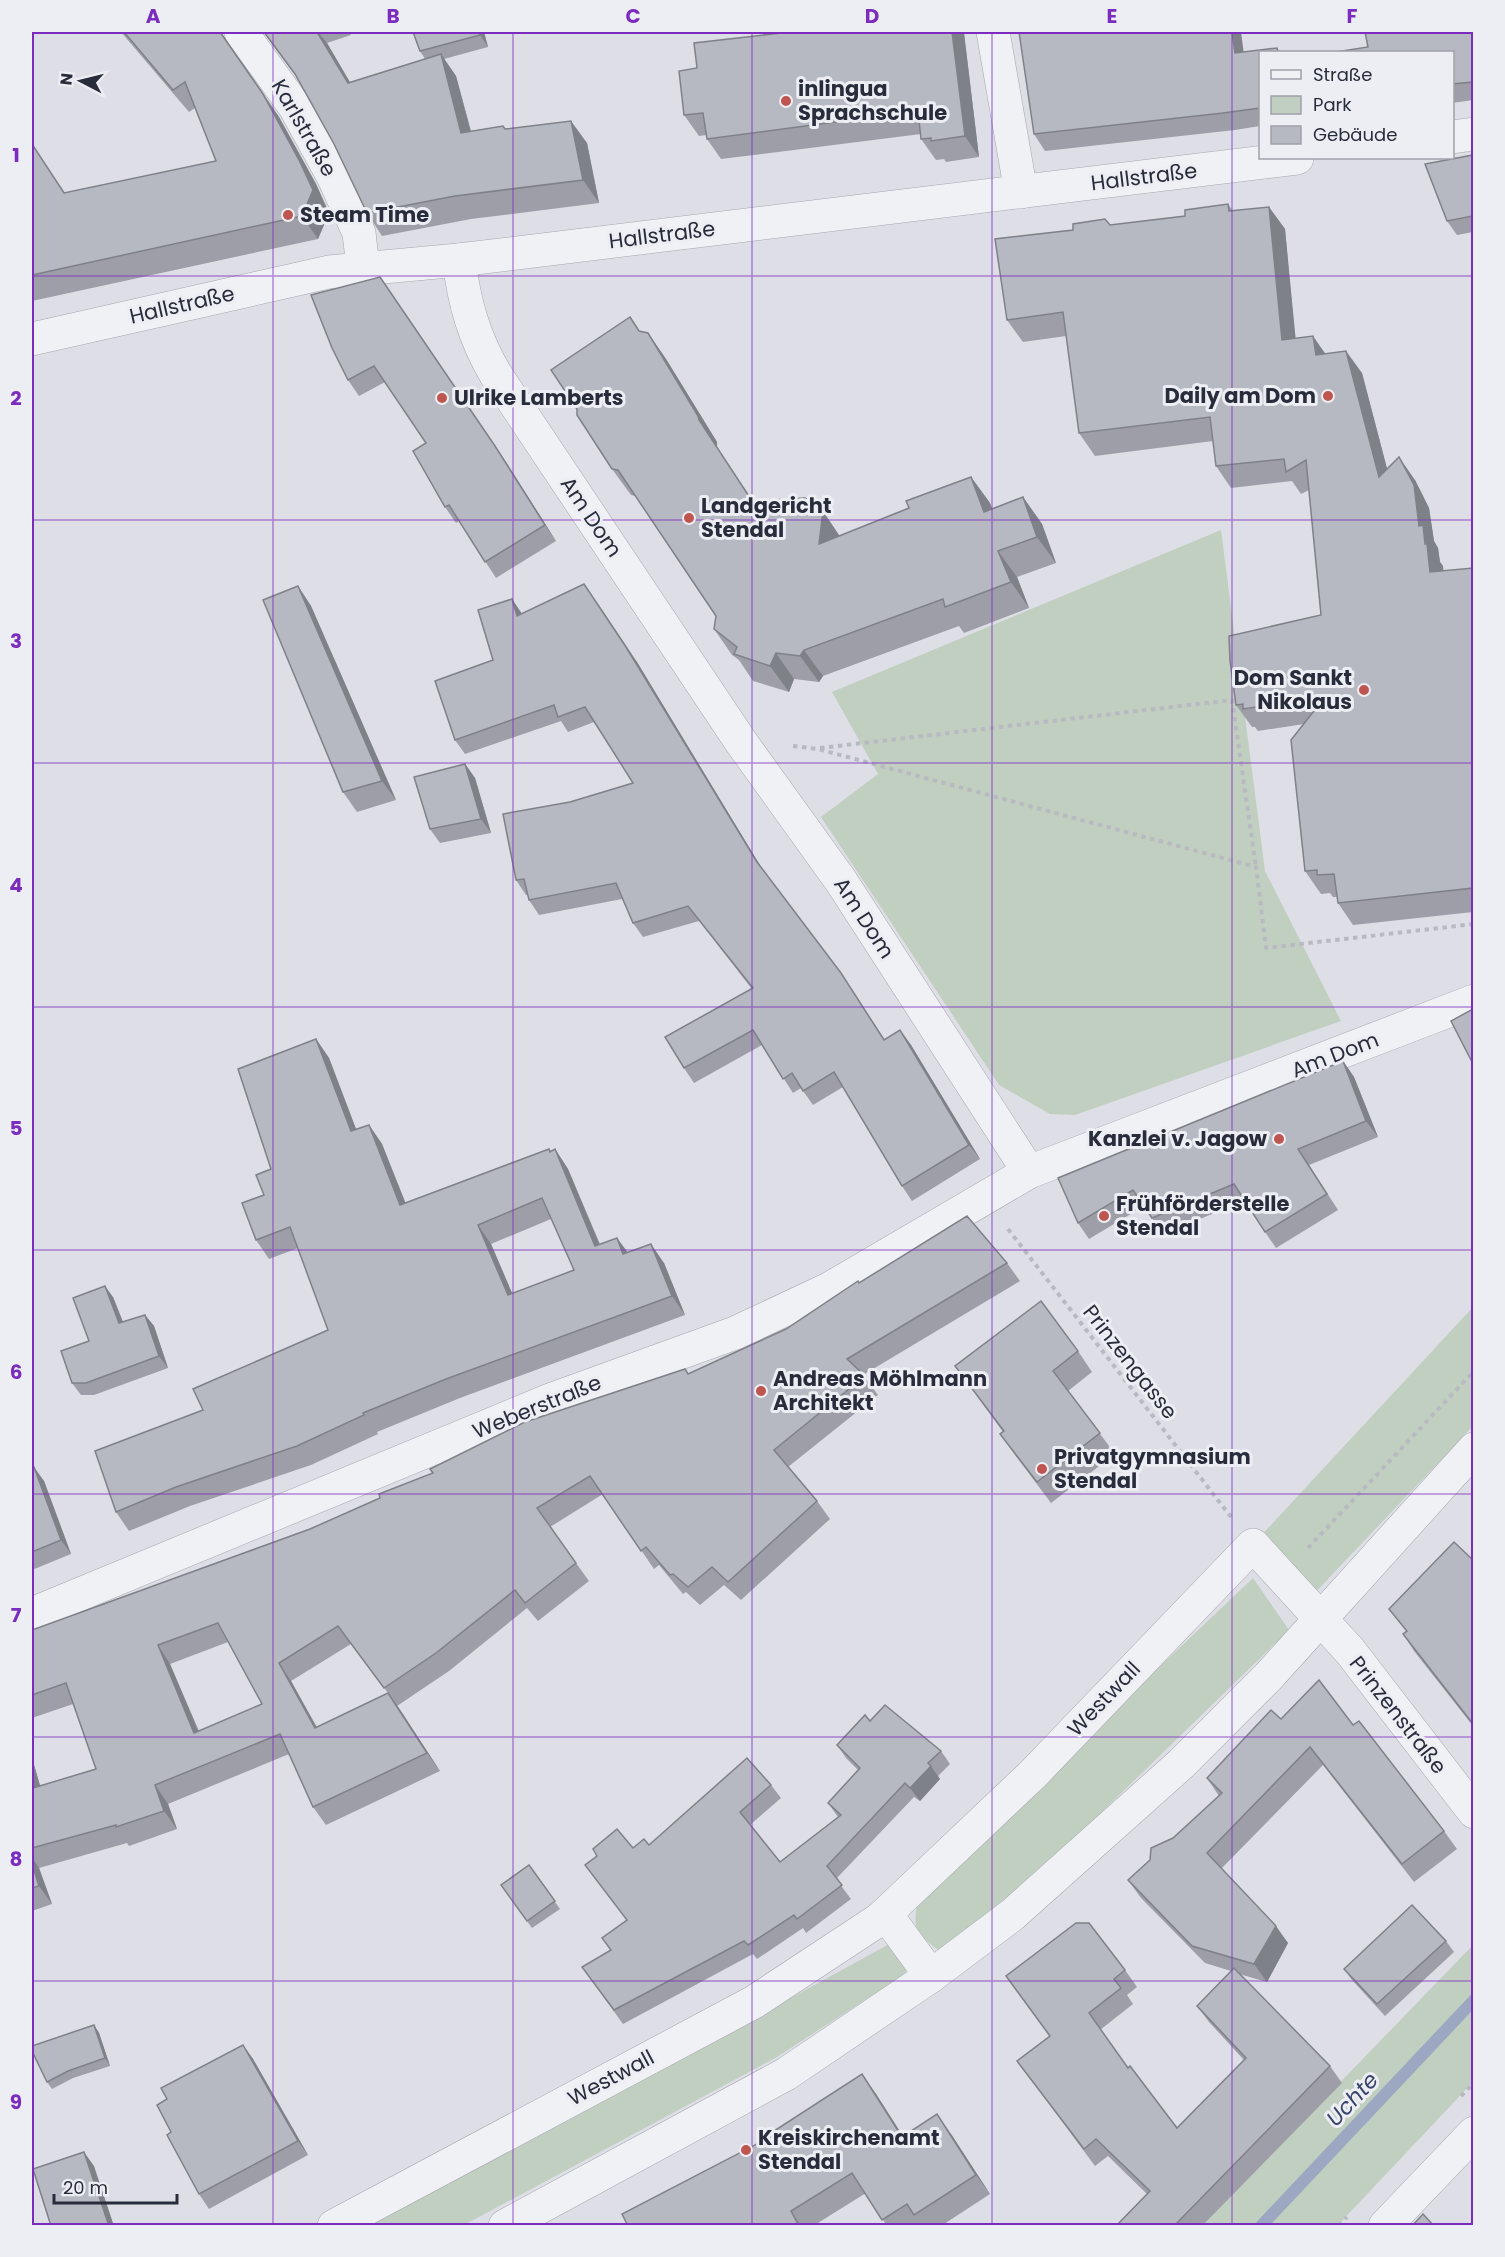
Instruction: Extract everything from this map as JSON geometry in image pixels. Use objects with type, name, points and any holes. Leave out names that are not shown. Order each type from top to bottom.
[{"type":"street","name":"Karlstraße","points":[[241,32],[295,107],[333,176],[358,233],[363,267]]},
{"type":"street","points":[[993,32],[1021,192]]},
{"type":"street","points":[[1454,137],[1473,134]]},
{"type":"street","name":"Hallstraße","points":[[32,339],[329,272],[363,267],[459,260],[1289,159]]},
{"type":"street","name":"Am Dom","points":[[459,260],[467,313],[481,350],[741,742],[841,881],[1029,1172],[1473,1001]]},
{"type":"street","name":"Weberstraße","points":[[32,1614],[550,1400],[735,1333],[829,1289],[1029,1172]]},
{"type":"street","points":[[505,2226],[786,2074],[932,1976],[1012,1915],[1181,1764],[1268,1677],[1473,1449]]},
{"type":"street","points":[[1253,1545],[1320,1620]]},
{"type":"street","name":"Westwall","points":[[333,2226],[754,2002],[880,1919],[1032,1774],[1253,1545]]},
{"type":"street","name":"Prinzenstraße","points":[[1320,1620],[1350,1652],[1473,1812]]},
{"type":"street","points":[[880,1919],[893,1924],[932,1976]]},
{"type":"street","points":[[1385,2226],[1473,2133]]},
{"type":"path","points":[[818,749],[1232,700],[1266,948],[1473,924]]},
{"type":"path","points":[[741,742],[818,749],[1256,867]]},
{"type":"path","name":"Prinzengasse","points":[[983,1197],[1253,1545]]},
{"type":"green space","points":[[1221,530],[1265,871],[1341,1021],[1075,1115],[1050,1114],[999,1085],[821,817],[878,774],[832,692]]},
{"type":"green space","points":[[1473,1307],[1473,1426],[1310,1598],[1257,1540]]},
{"type":"green space","points":[[1253,1578],[1289,1630],[1067,1846],[941,1952],[922,1937],[916,1922],[917,1905],[1056,1765]]},
{"type":"green space","points":[[893,1942],[908,1961],[905,1974],[777,2057],[464,2225],[360,2226],[685,2056]]},
{"type":"green space","points":[[1473,1945],[1473,2082],[1338,2225],[1201,2226]]},
{"type":"building","points":[[124,32],[220,32],[263,94],[313,190],[302,216],[32,275],[32,144],[64,193],[216,161],[185,82],[173,90]]},
{"type":"building","points":[[264,32],[317,32],[348,83],[441,54],[461,133],[503,126],[505,129],[571,121],[583,180],[455,196],[367,213],[334,144],[295,74]]},
{"type":"building","points":[[413,32],[479,32],[480,35],[420,51]]},
{"type":"building","points":[[789,32],[952,32],[965,136],[931,141],[931,138],[921,139],[918,111],[707,139],[703,113],[684,115],[679,71],[697,68],[694,43]]},
{"type":"building","points":[[1019,32],[1232,32],[1235,53],[1277,48],[1278,51],[1259,51],[1259,108],[1034,134]]},
{"type":"building","points":[[1365,32],[1473,32],[1473,82],[1454,84],[1454,51],[1342,51],[1368,47]]},
{"type":"building","points":[[1473,155],[1473,216],[1447,221],[1425,164]]},
{"type":"building","points":[[1228,204],[1229,211],[1269,207],[1282,340],[1313,336],[1316,355],[1346,351],[1379,477],[1399,457],[1414,485],[1419,526],[1423,525],[1430,572],[1473,568],[1473,888],[1338,903],[1334,874],[1317,875],[1317,870],[1305,871],[1291,740],[1325,697],[1243,709],[1243,704],[1236,705],[1229,636],[1321,615],[1306,460],[1286,472],[1284,459],[1216,466],[1210,417],[1079,433],[1063,312],[1007,320],[995,239],[1073,230],[1073,224],[1105,219],[1110,225],[1185,216],[1185,210]]},
{"type":"building","points":[[380,277],[495,446],[545,525],[485,562],[449,505],[445,507],[413,451],[426,443],[374,366],[348,380],[332,348],[311,295]]},
{"type":"building","name":"Landgericht Stendal","points":[[630,317],[639,331],[648,333],[699,420],[752,501],[805,498],[823,511],[819,544],[909,508],[906,501],[971,477],[984,512],[1023,497],[1037,537],[998,551],[1011,582],[945,607],[943,599],[804,650],[800,656],[776,653],[770,666],[734,654],[737,647],[714,629],[716,616],[618,470],[612,469],[551,370]]},
{"type":"building","points":[[584,584],[626,647],[757,862],[841,973],[884,1040],[900,1030],[969,1145],[902,1186],[834,1072],[803,1091],[792,1073],[783,1079],[753,1030],[684,1068],[665,1037],[753,988],[688,906],[633,923],[616,883],[529,900],[524,879],[516,880],[503,814],[570,802],[633,783],[585,707],[558,717],[554,705],[455,740],[435,681],[493,660],[478,610],[512,599],[517,616]]},
{"type":"building","points":[[298,586],[382,781],[343,792],[263,600]]},
{"type":"building","points":[[465,764],[481,819],[430,829],[414,777]]},
{"type":"building","points":[[1473,1009],[1473,1064],[1451,1021]]},
{"type":"building","points":[[316,1039],[351,1131],[369,1125],[400,1205],[549,1149],[550,1152],[555,1149],[595,1246],[617,1238],[623,1254],[651,1244],[672,1296],[446,1379],[363,1413],[364,1415],[297,1446],[176,1487],[116,1512],[95,1451],[203,1410],[193,1389],[328,1330],[290,1227],[256,1240],[242,1203],[264,1195],[256,1175],[271,1169],[238,1069]],"holes":[[[542,1198],[574,1270],[508,1295],[478,1225]]]},
{"type":"building","points":[[1343,1061],[1366,1121],[1298,1149],[1327,1194],[1265,1232],[1234,1184],[1152,1218],[1133,1190],[1078,1223],[1058,1178]]},
{"type":"building","points":[[967,1216],[1007,1263],[847,1359],[865,1376],[774,1450],[817,1501],[728,1582],[712,1567],[688,1587],[673,1574],[670,1575],[646,1547],[641,1551],[590,1476],[537,1508],[576,1563],[525,1603],[515,1590],[436,1653],[384,1688],[338,1626],[279,1663],[315,1728],[388,1693],[427,1753],[313,1807],[280,1734],[155,1785],[164,1811],[116,1827],[116,1825],[32,1848],[32,1781],[33,1788],[96,1769],[66,1683],[32,1695],[32,1630],[310,1529],[380,1498],[379,1494],[433,1473],[430,1469],[525,1422],[685,1369],[688,1374],[786,1329],[858,1281],[859,1283]],"holes":[[[218,1623],[262,1704],[194,1733],[158,1645]]]},
{"type":"building","points":[[105,1286],[119,1323],[145,1315],[159,1356],[86,1383],[72,1383],[61,1351],[89,1341],[73,1298]]},
{"type":"building","points":[[1041,1301],[1078,1351],[1053,1371],[1100,1433],[1037,1482],[1000,1434],[1004,1431],[955,1366]]},
{"type":"building","points":[[34,1467],[61,1540],[32,1552],[32,1468]]},
{"type":"building","points":[[1454,1542],[1473,1560],[1473,1724],[1403,1634],[1407,1631],[1389,1609]]},
{"type":"building","points":[[1319,1680],[1353,1725],[1359,1721],[1444,1831],[1402,1864],[1310,1747],[1207,1853],[1276,1926],[1254,1964],[1192,1946],[1128,1880],[1150,1860],[1151,1848],[1173,1838],[1222,1793],[1207,1778],[1271,1710],[1281,1719]]},
{"type":"building","points":[[885,1705],[941,1751],[928,1763],[931,1766],[910,1788],[905,1783],[827,1866],[842,1885],[797,1919],[794,1915],[748,1945],[744,1941],[614,2010],[582,1967],[611,1950],[602,1938],[627,1920],[585,1865],[597,1856],[593,1849],[617,1829],[633,1848],[644,1839],[649,1845],[747,1758],[771,1785],[740,1812],[780,1862],[841,1815],[828,1803],[860,1768],[837,1745],[865,1715],[870,1721]]},
{"type":"building","points":[[32,1864],[39,1886],[32,1888]]},
{"type":"building","points":[[529,1865],[555,1901],[527,1921],[501,1885]]},
{"type":"building","points":[[1412,1905],[1446,1941],[1377,2004],[1344,1969]]},
{"type":"building","points":[[1076,1923],[1089,1923],[1125,1970],[1114,1979],[1121,1988],[1089,2013],[1128,2068],[1130,2066],[1177,2128],[1246,2058],[1197,2006],[1234,1968],[1330,2066],[1174,2226],[1116,2226],[1150,2191],[1096,2139],[1084,2149],[1017,2061],[1050,2036],[1006,1976]]},
{"type":"building","points":[[94,2025],[105,2058],[68,2071],[47,2082],[32,2051],[32,2046]]},
{"type":"building","points":[[243,2045],[298,2141],[199,2194],[167,2135],[171,2132],[157,2105],[167,2099],[161,2088]]},
{"type":"building","points":[[862,2074],[902,2137],[937,2114],[976,2175],[914,2215],[907,2204],[882,2220],[852,2173],[791,2211],[799,2226],[628,2226],[622,2214],[776,2134],[774,2131]]},
{"type":"building","points":[[84,2152],[109,2226],[51,2226],[33,2169]]},
{"type":"building","points":[[1423,2214],[1434,2226],[1412,2226]]},
{"type":"waterway","name":"Uchte","points":[[1261,2226],[1474,2000]]},
{"type":"place","name":"inlingua Sprachschule","points":[[786,101]]},
{"type":"place","name":"Steam Time","points":[[288,215]]},
{"type":"place","name":"Daily am Dom","points":[[1328,396]]},
{"type":"place","name":"Ulrike Lamberts","points":[[442,398]]},
{"type":"place","name":"Landgericht Stendal","points":[[689,518]]},
{"type":"place","name":"Dom Sankt Nikolaus","points":[[1364,690]]},
{"type":"place","name":"Kanzlei v. Jagow","points":[[1279,1139]]},
{"type":"place","name":"Frühförderstelle Stendal","points":[[1104,1216]]},
{"type":"place","name":"Andreas Möhlmann Architekt","points":[[761,1391]]},
{"type":"place","name":"Privatgymnasium Stendal","points":[[1042,1469]]},
{"type":"place","name":"Kreiskirchenamt Stendal","points":[[746,2150]]}]
